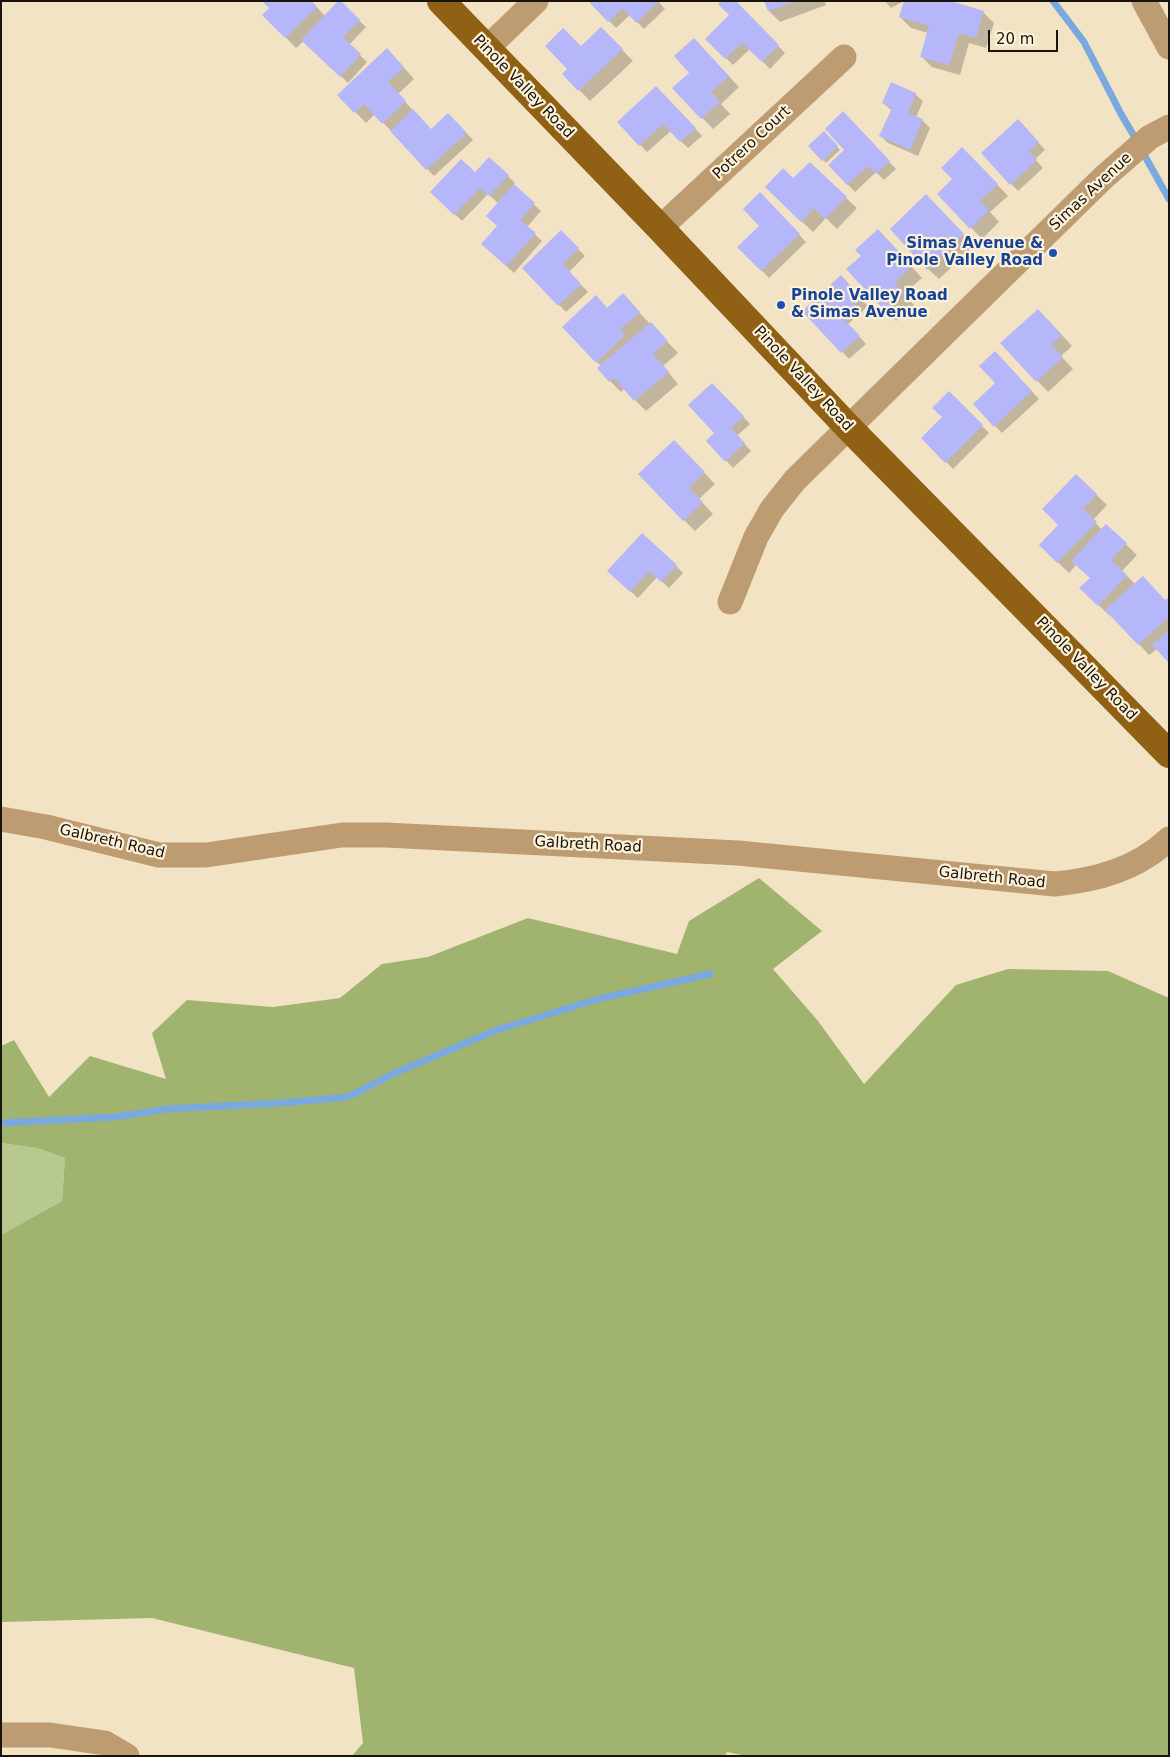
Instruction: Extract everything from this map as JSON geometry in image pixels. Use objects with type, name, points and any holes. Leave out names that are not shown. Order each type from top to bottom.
[{"type":"main road","name":"Pinole Valley Road","points":[[440,1],[660,228],[848,427],[1169,754]]},
{"type":"street","points":[[486,49],[536,1]]},
{"type":"street","points":[[1144,1],[1169,46]]},
{"type":"street","name":"Potrero Court","points":[[660,228],[844,57]]},
{"type":"street","name":"Simas Avenue","points":[[730,602],[756,537],[772,509],[795,480],[1104,177],[1150,137],[1169,126]]},
{"type":"street","name":"Galbreth Road","points":[[1,819],[46,827],[159,855],[206,855],[342,835],[386,835],[738,853],[1055,884],[1083,882],[1136,864],[1169,839]]},
{"type":"street","points":[[1,1735],[50,1735],[105,1743],[127,1756]]},
{"type":"green space","points":[[759,878],[822,931],[773,969],[818,1021],[864,1084],[956,985],[1008,969],[1108,971],[1169,998],[1169,1756],[746,1756],[727,1752],[725,1756],[352,1756],[363,1743],[354,1668],[152,1618],[1,1622],[1,1235],[62,1201],[65,1158],[37,1148],[1,1143],[1,1046],[14,1040],[49,1097],[90,1056],[166,1079],[152,1033],[187,1000],[273,1007],[340,998],[382,964],[428,957],[528,918],[677,954],[689,921]]},
{"type":"green space","points":[[1,1143],[37,1148],[65,1158],[62,1201],[1,1235]]},
{"type":"building","points":[[262,1],[312,1],[317,7],[285,38],[262,15],[269,8]]},
{"type":"building","points":[[338,1],[341,1],[360,20],[343,37],[361,54],[340,77],[301,40]]},
{"type":"building","points":[[592,1],[659,1],[636,23],[623,8],[608,22],[590,3]]},
{"type":"building","points":[[721,1],[736,1],[779,45],[762,62],[742,43],[725,59],[705,39],[729,15],[718,4]]},
{"type":"building","points":[[764,1],[796,1],[796,2],[768,11]]},
{"type":"building","points":[[904,1],[951,1],[984,11],[976,38],[959,33],[949,65],[920,57],[929,26],[899,17]]},
{"type":"building","points":[[601,27],[623,49],[578,91],[562,74],[567,69],[545,46],[563,28],[581,46]]},
{"type":"building","points":[[694,38],[729,76],[711,92],[720,102],[701,119],[672,88],[689,73],[674,56]]},
{"type":"building","points":[[387,48],[404,67],[388,82],[406,101],[382,124],[364,104],[354,113],[337,95]]},
{"type":"building","points":[[891,82],[916,93],[908,113],[923,119],[910,150],[879,136],[892,108],[882,103]]},
{"type":"building","points":[[656,86],[696,128],[680,142],[663,124],[639,146],[617,122]]},
{"type":"building","points":[[413,109],[431,129],[448,113],[467,133],[426,170],[390,131]]},
{"type":"building","points":[[843,111],[890,161],[876,174],[868,166],[847,185],[828,165],[844,150],[825,129]]},
{"type":"building","points":[[1018,119],[1039,142],[1029,151],[1037,160],[1010,185],[981,153]]},
{"type":"building","points":[[824,131],[838,146],[822,161],[808,146]]},
{"type":"building","points":[[962,147],[998,184],[980,201],[989,210],[970,229],[937,194],[952,179],[941,168]]},
{"type":"building","points":[[489,157],[509,175],[489,196],[480,188],[454,215],[430,192],[461,159],[475,172]]},
{"type":"building","points":[[810,162],[847,197],[825,219],[814,208],[801,222],[765,187],[783,168],[793,178]]},
{"type":"building","points":[[514,184],[535,203],[520,220],[536,233],[506,266],[481,244],[497,226],[486,216]]},
{"type":"building","points":[[760,192],[800,234],[761,271],[737,247],[759,226],[743,209]]},
{"type":"building","points":[[926,194],[964,234],[927,270],[890,229]]},
{"type":"building","points":[[878,229],[912,266],[894,283],[904,293],[885,311],[846,269],[861,256],[855,250]]},
{"type":"building","points":[[561,230],[579,248],[563,264],[581,284],[558,306],[522,268]]},
{"type":"building","points":[[841,275],[862,298],[842,317],[860,336],[841,353],[802,311]]},
{"type":"building","points":[[623,293],[640,312],[620,330],[625,335],[596,363],[562,327],[596,295],[607,308]]},
{"type":"building","points":[[1038,309],[1062,335],[1051,345],[1063,357],[1036,382],[1000,343]]},
{"type":"building","points":[[651,322],[668,341],[653,354],[669,372],[634,401],[614,378],[609,382],[597,368]]},
{"type":"building","points":[[995,351],[1032,391],[994,427],[973,404],[995,383],[979,366]]},
{"type":"building","points":[[712,383],[744,416],[731,428],[745,443],[725,462],[706,441],[714,433],[688,405]]},
{"type":"building","points":[[949,391],[983,425],[945,463],[921,438],[942,417],[932,408]]},
{"type":"building","points":[[674,440],[705,472],[689,488],[703,502],[683,521],[638,474]]},
{"type":"building","points":[[1076,474],[1097,494],[1083,509],[1097,522],[1057,563],[1039,545],[1058,525],[1042,509]]},
{"type":"building","points":[[1106,524],[1127,543],[1111,560],[1127,575],[1098,606],[1079,588],[1090,578],[1071,561]]},
{"type":"building","points":[[642,533],[677,565],[661,582],[649,571],[630,592],[607,571]]},
{"type":"building","points":[[1143,576],[1165,600],[1169,597],[1169,617],[1138,645],[1105,610]]},
{"type":"building","points":[[1169,630],[1169,663],[1152,645]]},
{"type":"waterway","points":[[1053,1],[1084,42],[1137,141]]},
{"type":"waterway","points":[[1142,151],[1169,199]]},
{"type":"waterway","points":[[1,1123],[115,1117],[167,1109],[348,1097],[393,1074],[494,1031],[598,999],[710,974]]},
{"type":"place","name":"Simas Avenue & Pinole Valley Road","points":[[1053,253]]},
{"type":"place","name":"Pinole Valley Road & Simas Avenue","points":[[781,305]]}]
